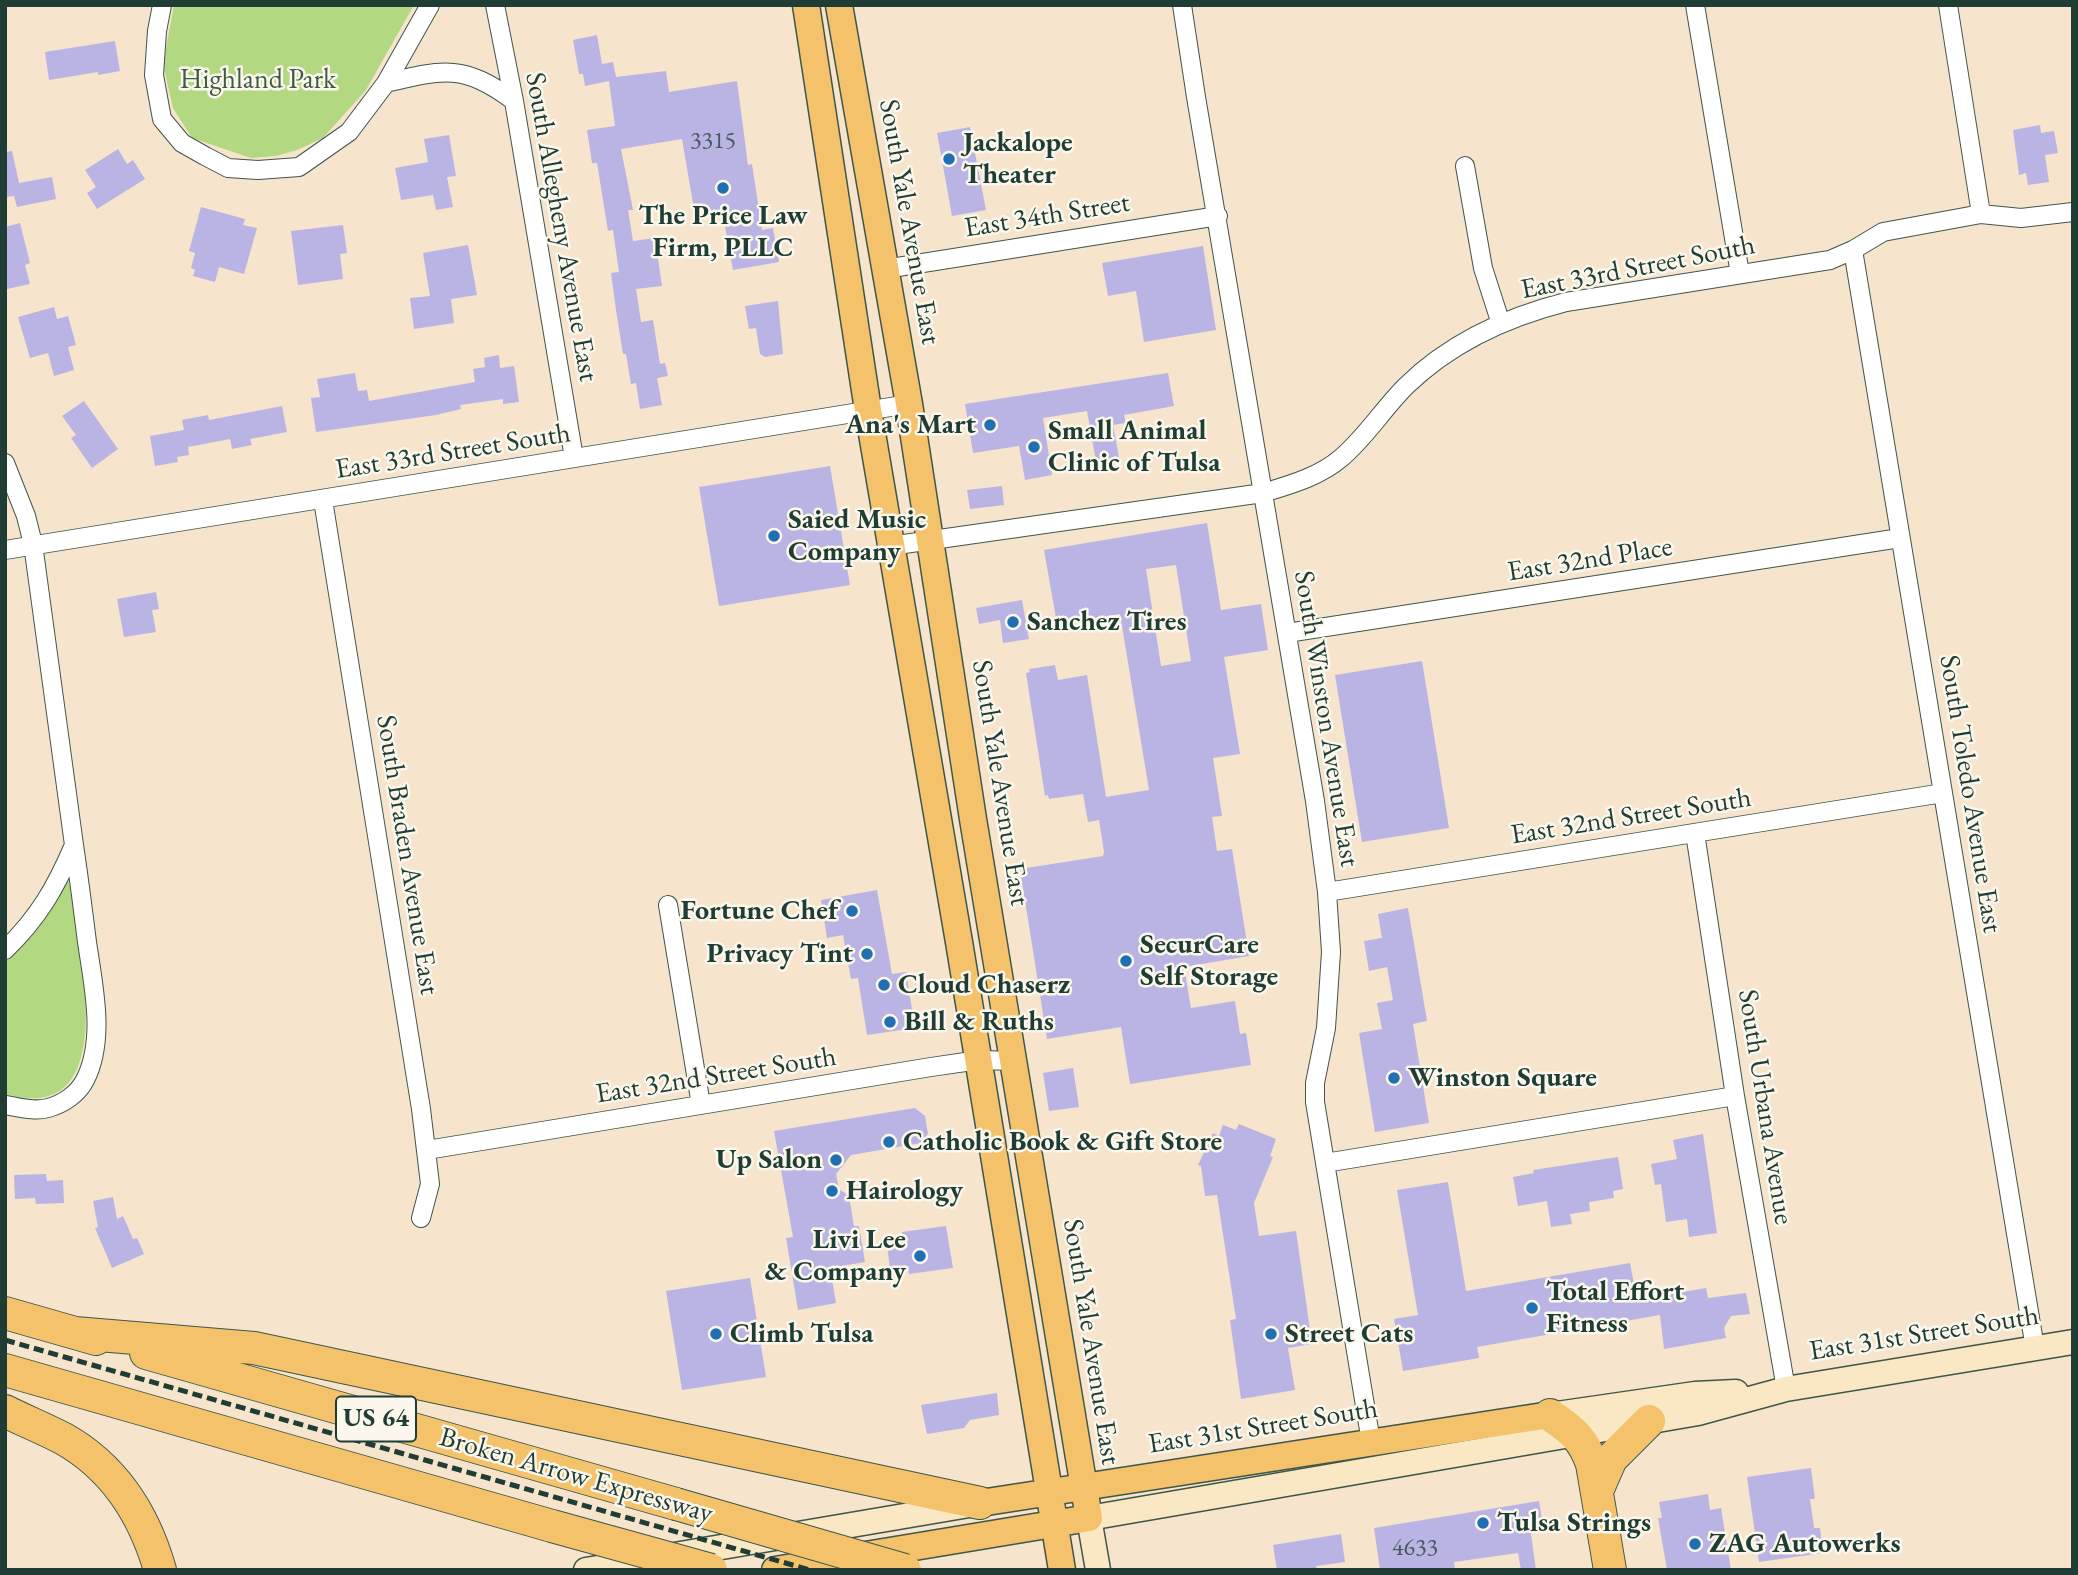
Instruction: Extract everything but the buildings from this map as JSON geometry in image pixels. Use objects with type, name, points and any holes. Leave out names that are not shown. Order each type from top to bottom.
[{"type":"highway","name":"Broken Arrow Expressway","points":[[5,1313],[905,1570]]},
{"type":"highway","points":[[75,1333],[254,1348],[980,1503]]},
{"type":"highway","name":"Broken Arrow Expressway","points":[[5,1370],[710,1570]]},
{"type":"highway","points":[[5,1411],[65,1440],[113,1479],[144,1524],[160,1570]]},
{"type":"highway","points":[[1550,1415],[1576,1433],[1587,1449],[1598,1491],[1610,1570]]},
{"type":"highway","points":[[1598,1491],[1611,1459],[1649,1422]]},
{"type":"main road","points":[[806,5],[867,410],[979,1060],[1062,1570]]},
{"type":"main road","name":"South Yale Avenue East","points":[[839,5],[909,404],[973,819],[1098,1570]]},
{"type":"main road","points":[[841,236],[885,268]]},
{"type":"main road","name":"East 31st Street South","points":[[775,1570],[1649,1422],[1698,1413],[1786,1389],[2073,1342]]},
{"type":"main road","name":"East 31st Street South","points":[[586,1570],[1082,1486],[1550,1415],[1695,1394],[1786,1389]]},
{"type":"street","points":[[162,5],[154,75],[162,119],[182,143],[228,168],[258,170],[299,167],[349,132],[386,83],[430,5]]},
{"type":"street","name":"South Allegheny Avenue East","points":[[495,5],[514,101],[574,458]]},
{"type":"street","name":"South Winston Avenue East","points":[[1182,5],[1315,801],[1327,892],[1331,952],[1330,988],[1323,1049],[1315,1083],[1315,1102],[1371,1442]]},
{"type":"street","points":[[1695,5],[1740,274]]},
{"type":"street","points":[[1948,5],[1981,214]]},
{"type":"street","points":[[386,83],[425,74],[473,75],[493,85],[514,101]]},
{"type":"street","points":[[1465,166],[1483,268],[1501,324]]},
{"type":"street","name":"East 33rd Street South","points":[[890,546],[1263,494],[1302,480],[1341,458],[1417,376],[1438,359],[1463,343],[1535,310],[1566,302],[1830,260],[1883,232],[1981,214],[2021,218],[2073,212]]},
{"type":"street","name":"East 34th Street","points":[[885,268],[1217,216]]},
{"type":"street","name":"South Toledo Avenue East","points":[[1853,250],[2035,1348]]},
{"type":"street","name":"East 33rd Street South","points":[[5,550],[909,404]]},
{"type":"street","points":[[5,463],[26,516],[33,544],[96,1004],[92,1063],[85,1081],[73,1095],[46,1109],[33,1110],[5,1105]]},
{"type":"street","name":"South Braden Avenue East","points":[[323,500],[427,1150],[430,1184],[421,1218]]},
{"type":"street","name":"East 32nd Place","points":[[1287,634],[1900,538]]},
{"type":"street","name":"East 32nd Street South","points":[[1327,892],[1943,793]]},
{"type":"street","name":"South Urbana Avenue","points":[[1695,833],[1735,1096],[1786,1389]]},
{"type":"street","points":[[5,950],[56,887],[74,845]]},
{"type":"street","points":[[668,905],[701,1105]]},
{"type":"street","name":"East 32nd Street South","points":[[427,1150],[979,1060],[1014,1060]]},
{"type":"street","points":[[1325,1163],[1735,1096]]},
{"type":"green space","name":"Highland Park","points":[[174,5],[414,5],[366,90],[323,138],[276,156],[251,158],[192,138],[173,108],[163,64]]},
{"type":"green space","points":[[66,882],[69,882],[85,986],[86,1024],[81,1059],[67,1084],[43,1097],[5,1094],[5,961],[24,942]]},
{"type":"railway","points":[[5,1340],[810,1570]]},
{"type":"place","name":"Jackalope Theater","points":[[949,159]]},
{"type":"place","name":"The Price Law Firm, PLLC","points":[[723,188]]},
{"type":"place","name":"Ana's Mart","points":[[990,425]]},
{"type":"place","name":"Small Animal Clinic of Tulsa","points":[[1034,447]]},
{"type":"place","name":"Saied Music Company","points":[[774,536]]},
{"type":"place","name":"Sanchez Tires","points":[[1013,622]]},
{"type":"place","name":"Fortune Chef","points":[[852,911]]},
{"type":"place","name":"Privacy Tint","points":[[867,954]]},
{"type":"place","name":"SecurCare Self Storage","points":[[1126,961]]},
{"type":"place","name":"Cloud Chaserz","points":[[884,985]]},
{"type":"place","name":"Bill & Ruths","points":[[890,1022]]},
{"type":"place","name":"Winston Square","points":[[1394,1078]]},
{"type":"place","name":"Catholic Book & Gift Store","points":[[889,1142]]},
{"type":"place","name":"Up Salon","points":[[836,1160]]},
{"type":"place","name":"Hairology","points":[[832,1191]]},
{"type":"place","name":"Livi Lee & Company","points":[[920,1256]]},
{"type":"place","name":"Total Effort Fitness","points":[[1532,1308]]},
{"type":"place","name":"Climb Tulsa","points":[[716,1334]]},
{"type":"place","name":"Street Cats","points":[[1271,1334]]},
{"type":"place","name":"Tulsa Strings","points":[[1483,1523]]},
{"type":"place","name":"ZAG Autowerks","points":[[1695,1544]]}]
